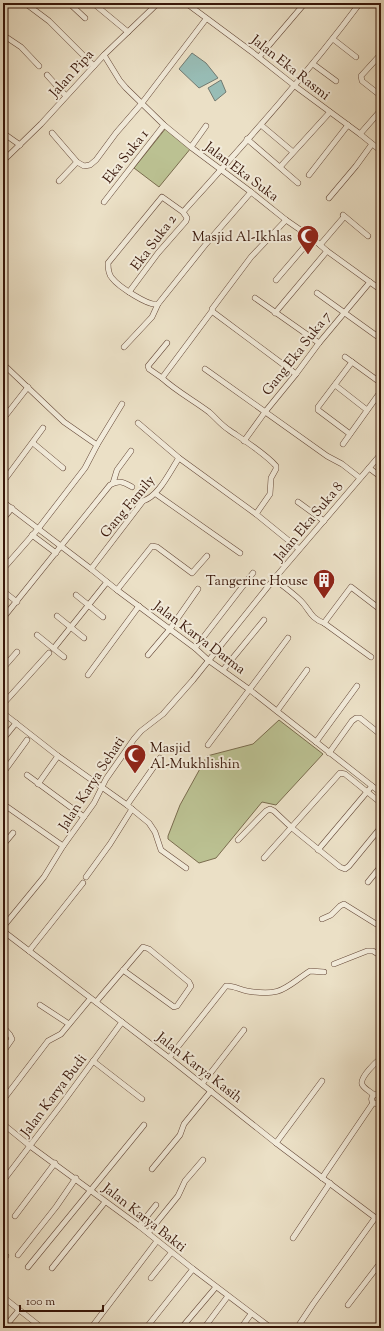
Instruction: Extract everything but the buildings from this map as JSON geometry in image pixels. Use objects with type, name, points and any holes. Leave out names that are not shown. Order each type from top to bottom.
[{"type":"street","points":[[25,3],[49,21],[94,66]]},
{"type":"street","points":[[69,3],[85,18]]},
{"type":"street","points":[[93,3],[128,32]]},
{"type":"street","name":"Jalan Pipa","points":[[3,162],[41,124],[104,55],[158,3]]},
{"type":"street","name":"Jalan Eka Rasmi","points":[[186,3],[381,151]]},
{"type":"street","points":[[259,57],[305,3]]},
{"type":"street","name":"Eka Suka 2","points":[[129,292],[158,253],[186,221],[183,212],[295,86],[360,3]]},
{"type":"street","points":[[52,133],[77,162],[84,166],[93,164],[112,138],[142,103],[206,18]]},
{"type":"street","points":[[3,35],[21,47],[39,66]]},
{"type":"street","points":[[333,39],[356,56]]},
{"type":"street","points":[[381,54],[361,78],[362,81],[381,96]]},
{"type":"street","name":"Jalan Eka Suka","points":[[104,55],[120,81],[164,125],[221,170],[252,192],[286,220],[381,290]]},
{"type":"street","points":[[313,64],[336,81]]},
{"type":"street","points":[[47,75],[66,96]]},
{"type":"street","points":[[360,134],[381,110]]},
{"type":"street","points":[[280,167],[330,112]]},
{"type":"street","name":"Eka Suka 1","points":[[104,202],[164,125]]},
{"type":"street","points":[[261,125],[293,152]]},
{"type":"street","points":[[309,175],[348,125]]},
{"type":"street","points":[[191,147],[206,126]]},
{"type":"street","points":[[3,133],[20,145]]},
{"type":"street","points":[[247,139],[298,183]]},
{"type":"street","points":[[329,198],[372,144]]},
{"type":"street","points":[[58,181],[77,162]]},
{"type":"street","points":[[124,347],[152,317],[158,304],[206,244],[252,192]]},
{"type":"street","points":[[158,304],[152,305],[129,292],[111,277],[108,265],[162,197],[183,212]]},
{"type":"street","points":[[320,245],[343,216],[368,236]]},
{"type":"street","points":[[162,378],[212,311],[212,308],[252,256],[286,220]]},
{"type":"street","points":[[276,280],[312,238]]},
{"type":"street","points":[[275,313],[327,251]]},
{"type":"street","name":"Gang Eka Suka 7","points":[[244,441],[319,343],[370,282]]},
{"type":"street","points":[[317,293],[381,339]]},
{"type":"street","points":[[255,298],[319,343]]},
{"type":"street","points":[[212,311],[296,374]]},
{"type":"street","points":[[167,343],[148,366],[149,369],[173,388],[210,413],[221,424],[274,463],[276,468],[271,478],[270,494],[256,514]]},
{"type":"street","points":[[346,357],[381,383]]},
{"type":"street","points":[[350,434],[318,410],[318,407],[352,362]]},
{"type":"street","points":[[3,364],[64,422],[97,445]]},
{"type":"street","points":[[205,369],[360,478]]},
{"type":"street","points":[[335,385],[367,410]]},
{"type":"street","points":[[3,419],[28,388]]},
{"type":"street","points":[[343,444],[381,391]]},
{"type":"street","points":[[3,569],[38,529],[85,468],[122,404]]},
{"type":"street","points":[[138,423],[179,458],[256,514],[300,549]]},
{"type":"street","points":[[3,482],[43,428]]},
{"type":"street","points":[[33,443],[63,468]]},
{"type":"street","points":[[3,618],[113,483],[118,470],[131,451]]},
{"type":"street","name":"Jalan Eka Suka 8","points":[[208,660],[274,579],[381,454]]},
{"type":"street","name":"Gang Family","points":[[91,568],[143,501],[148,500],[156,494],[179,458]]},
{"type":"street","points":[[369,468],[381,477]]},
{"type":"street","points":[[113,483],[122,481],[132,487]]},
{"type":"street","points":[[156,494],[240,553]]},
{"type":"street","name":"Jalan Karya Darma","points":[[3,502],[195,648],[208,660],[250,690],[381,793]]},
{"type":"street","points":[[298,502],[324,521]]},
{"type":"street","points":[[3,519],[12,508]]},
{"type":"street","points":[[32,535],[56,553]]},
{"type":"street","points":[[117,590],[152,546],[157,547],[192,573],[207,556]]},
{"type":"street","points":[[195,648],[253,573]]},
{"type":"street","points":[[274,579],[302,602],[309,613],[317,621],[324,623],[371,657]]},
{"type":"street","points":[[54,648],[72,628],[107,582]]},
{"type":"street","points":[[324,623],[351,587],[381,610]]},
{"type":"street","points":[[148,655],[170,629],[198,589]]},
{"type":"street","points":[[3,591],[17,602]]},
{"type":"street","points":[[76,595],[103,617]]},
{"type":"street","points":[[88,675],[139,606]]},
{"type":"street","points":[[58,616],[84,638]]},
{"type":"street","points":[[223,670],[264,620]]},
{"type":"street","points":[[37,635],[64,657]]},
{"type":"street","points":[[208,745],[288,638]]},
{"type":"street","points":[[3,668],[18,652]]},
{"type":"street","points":[[3,704],[49,653]]},
{"type":"street","name":"Jalan Karya Sehati","points":[[3,927],[44,877],[63,846],[94,804],[101,787],[116,764],[141,730],[163,714],[193,680],[208,660]]},
{"type":"street","points":[[277,711],[307,670]]},
{"type":"street","points":[[316,742],[356,686]]},
{"type":"street","points":[[3,713],[58,756],[130,807],[151,826],[155,832],[161,850],[186,868]]},
{"type":"street","points":[[329,753],[352,721],[356,718],[360,718],[381,734]]},
{"type":"street","points":[[3,739],[16,723]]},
{"type":"street","points":[[3,773],[27,740]]},
{"type":"street","points":[[38,784],[58,756]]},
{"type":"street","points":[[86,877],[110,844],[130,807],[160,758]]},
{"type":"street","points":[[264,858],[340,773],[345,774],[381,803]]},
{"type":"street","points":[[27,775],[84,817]]},
{"type":"street","points":[[318,850],[372,786]]},
{"type":"street","points":[[3,804],[63,846]]},
{"type":"street","points":[[238,840],[268,809],[274,811],[318,850],[344,869],[349,866],[381,827]]},
{"type":"street","points":[[3,845],[12,833]]},
{"type":"street","points":[[368,882],[381,866]]},
{"type":"street","points":[[28,951],[83,882]]},
{"type":"street","points":[[322,919],[331,916],[340,906],[344,904],[381,926]]},
{"type":"street","name":"Jalan Karya Kasih","points":[[3,931],[169,1058],[276,1143],[381,1222]]},
{"type":"street","points":[[96,1002],[123,970],[143,948],[146,947],[189,982],[191,986],[177,1006],[174,1007],[123,970]]},
{"type":"street","points":[[334,964],[367,951],[373,951],[381,956]]},
{"type":"street","points":[[169,1058],[226,986],[230,985],[243,990],[256,992],[275,993],[295,982],[310,970],[324,972]]},
{"type":"street","points":[[3,1100],[48,1041],[60,1035],[90,999]]},
{"type":"street","points":[[40,1005],[69,1024]]},
{"type":"street","name":"Jalan Karya Budi","points":[[3,1181],[122,1022]]},
{"type":"street","points":[[3,1027],[12,1039],[3,1052]]},
{"type":"street","points":[[202,1084],[244,1030]]},
{"type":"street","points":[[373,1103],[378,1103],[381,1100],[379,1095],[374,1095],[363,1086],[362,1081],[364,1076],[380,1060]]},
{"type":"street","points":[[93,1061],[142,1099]]},
{"type":"street","points":[[276,1143],[322,1081]]},
{"type":"street","points":[[152,1170],[180,1134],[184,1124],[211,1091]]},
{"type":"street","points":[[322,1178],[373,1103],[371,1099],[374,1095]]},
{"type":"street","name":"Jalan Karya Bakti","points":[[3,1124],[30,1146],[92,1190],[105,1202],[139,1226],[192,1269],[271,1328]]},
{"type":"street","points":[[28,1267],[144,1125]]},
{"type":"street","points":[[148,1233],[178,1196],[183,1184],[203,1160]]},
{"type":"street","points":[[15,1216],[55,1163]]},
{"type":"street","points":[[18,1255],[52,1212],[76,1178]]},
{"type":"street","points":[[292,1238],[330,1183]]},
{"type":"street","points":[[52,1268],[105,1202]]},
{"type":"street","points":[[139,1226],[156,1205]]},
{"type":"street","points":[[297,1328],[375,1218]]},
{"type":"street","points":[[91,1328],[157,1241]]},
{"type":"street","points":[[151,1278],[171,1252]]},
{"type":"street","points":[[348,1305],[381,1262]]},
{"type":"street","points":[[146,1328],[192,1269]]},
{"type":"street","points":[[184,1327],[216,1287]]},
{"type":"street","points":[[204,1328],[228,1296]]},
{"type":"street","points":[[3,1297],[42,1328]]},
{"type":"street","points":[[4,1328],[19,1310]]},
{"type":"street","points":[[241,1328],[251,1314]]},
{"type":"green space","points":[[166,128],[191,148],[159,187],[134,168]]},
{"type":"green space","points":[[279,720],[323,754],[276,805],[262,802],[216,858],[199,863],[168,839],[168,836],[180,805],[207,756],[253,744]]},
{"type":"water","points":[[192,53],[206,63],[218,78],[199,88],[179,69]]},
{"type":"water","points":[[221,80],[226,92],[215,101],[208,88]]},
{"type":"place","name":"Masjid Al-Ikhlas","points":[[308,256]]},
{"type":"place","name":"Tangerine House","points":[[324,600]]},
{"type":"place","name":"Masjid Al-Mukhlishin","points":[[135,774]]}]
